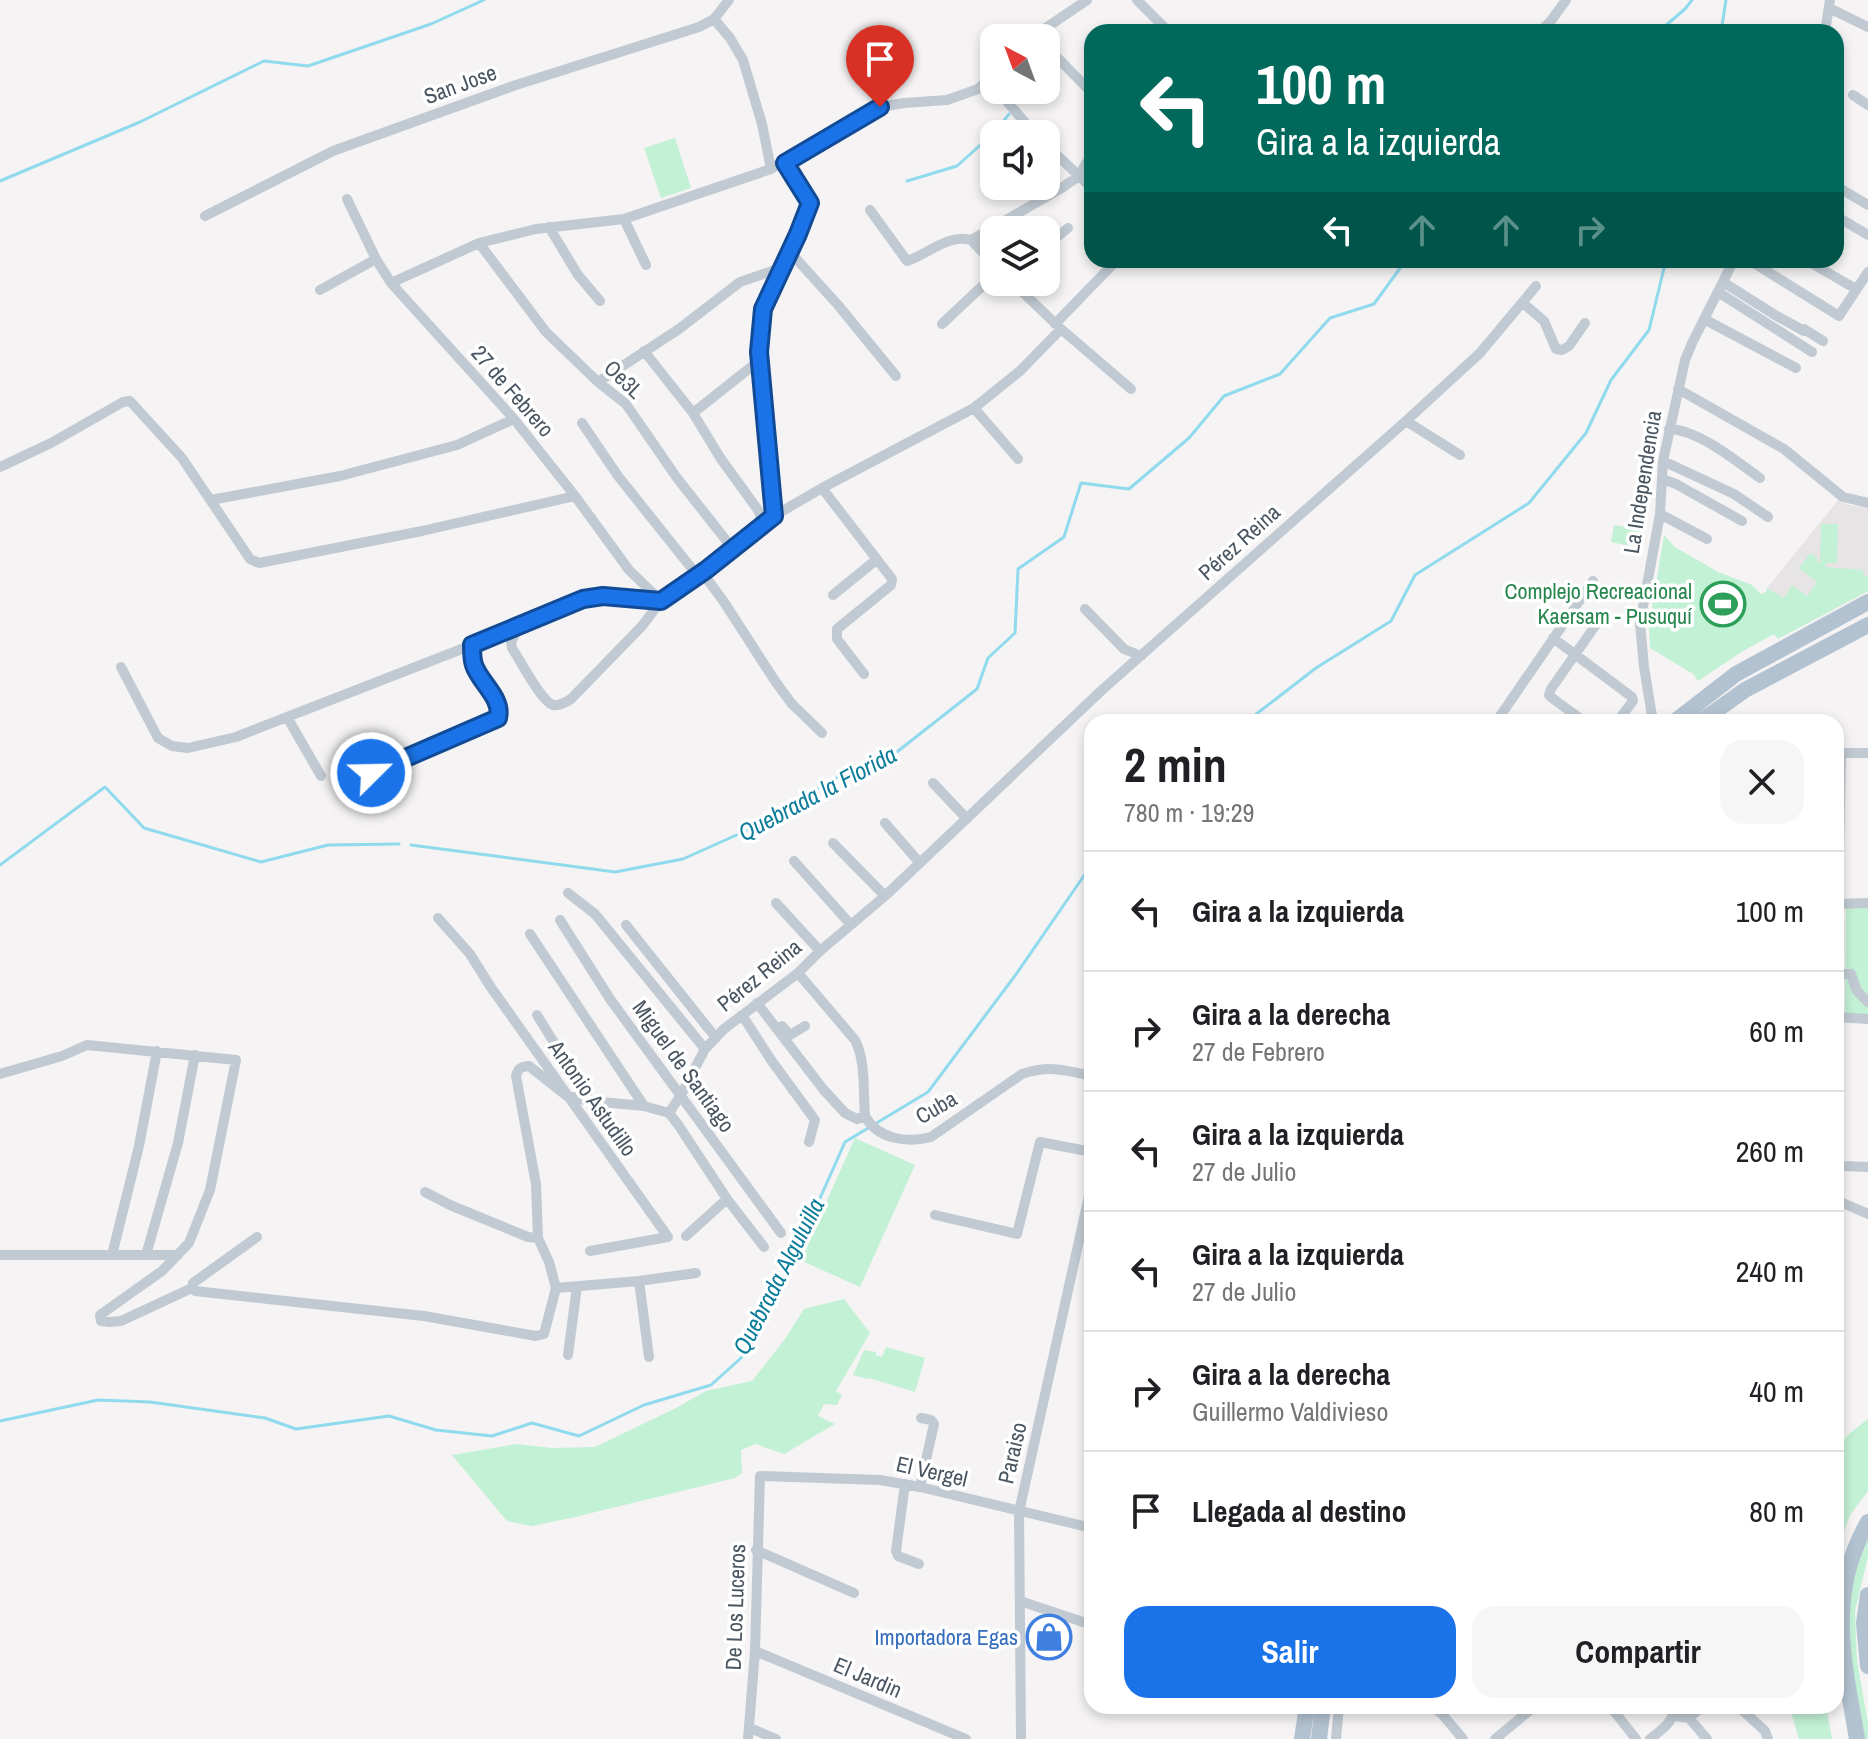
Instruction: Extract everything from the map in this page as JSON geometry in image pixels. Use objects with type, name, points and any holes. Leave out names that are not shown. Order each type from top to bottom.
[{"type":"main road","points":[[1684,714],[1736,674],[1868,602]]},
{"type":"main road","points":[[1711,714],[1745,690],[1868,625]]},
{"type":"main road","points":[[1844,1589],[1848,1566],[1868,1522]]},
{"type":"main road","points":[[1868,1595],[1864,1623],[1868,1666]]},
{"type":"main road","points":[[1844,1671],[1857,1739]]},
{"type":"main road","points":[[1302,1739],[1306,1714]]},
{"type":"main road","points":[[1319,1739],[1322,1714]]},
{"type":"street","name":"San Jose","points":[[205,216],[333,151],[516,85],[699,27],[714,19],[729,0]]},
{"type":"street","points":[[1053,24],[1087,0]]},
{"type":"street","points":[[1137,0],[1161,24]]},
{"type":"street","points":[[1548,24],[1566,0]]},
{"type":"street","points":[[1826,24],[1830,4],[1868,27]]},
{"type":"street","points":[[714,19],[743,60],[762,124],[771,169]]},
{"type":"street","points":[[1060,60],[1084,85]]},
{"type":"street","points":[[391,283],[479,243],[549,227],[624,219],[771,169],[880,107],[947,100],[980,88]]},
{"type":"street","points":[[1853,95],[1868,105]]},
{"type":"street","points":[[1011,104],[1024,120]]},
{"type":"street","points":[[1060,158],[1084,181]]},
{"type":"street","points":[[774,516],[760,360],[763,309],[810,203],[785,163]]},
{"type":"street","points":[[971,240],[1060,189],[1079,176],[1084,167]]},
{"type":"street","points":[[1844,191],[1868,205]]},
{"type":"street","name":"27 de Febrero","points":[[347,199],[391,283],[514,419],[629,570],[661,601]]},
{"type":"street","points":[[870,210],[907,261],[956,238],[965,237],[980,249]]},
{"type":"street","points":[[624,219],[646,265]]},
{"type":"street","points":[[1844,221],[1868,235]]},
{"type":"street","points":[[549,227],[578,275],[600,301]]},
{"type":"street","points":[[1060,235],[1068,228]]},
{"type":"street","name":"Oe3L","points":[[479,243],[535,319],[598,382],[626,404],[677,478],[733,549]]},
{"type":"street","points":[[789,251],[896,376]]},
{"type":"street","points":[[320,290],[376,259]]},
{"type":"street","points":[[598,382],[679,329],[740,282],[781,268]]},
{"type":"street","points":[[520,625],[511,642],[512,648],[549,703],[563,704],[642,626],[661,601],[774,516],[974,408],[1020,371],[1110,268]]},
{"type":"street","name":"La Independencia","points":[[1652,714],[1640,632],[1660,514],[1663,461],[1689,350],[1730,268]]},
{"type":"street","points":[[1762,268],[1839,316],[1868,272]]},
{"type":"street","points":[[1820,268],[1856,289]]},
{"type":"street","name":"Pérez Reina","points":[[669,1113],[705,1049],[716,1038],[798,973],[885,896],[1102,690],[1406,421],[1480,353],[1536,286]]},
{"type":"street","points":[[1720,287],[1823,341]]},
{"type":"street","points":[[1720,287],[1812,352]]},
{"type":"street","points":[[942,324],[980,288]]},
{"type":"street","points":[[1027,296],[1131,389]]},
{"type":"street","points":[[1523,303],[1544,321],[1556,349],[1569,346],[1585,323]]},
{"type":"street","points":[[1704,319],[1796,368]]},
{"type":"street","points":[[644,351],[693,413],[758,510],[764,525]]},
{"type":"street","points":[[693,413],[760,360]]},
{"type":"street","points":[[1678,389],[1784,449],[1843,497],[1868,503]]},
{"type":"street","points":[[0,467],[130,401],[182,458],[250,559],[259,563],[422,531],[575,496]]},
{"type":"street","points":[[974,408],[1018,459]]},
{"type":"street","points":[[211,500],[340,476],[457,445],[514,419]]},
{"type":"street","points":[[1406,421],[1460,455]]},
{"type":"street","points":[[582,423],[618,476],[702,572],[792,704],[822,733]]},
{"type":"street","points":[[1669,429],[1681,429],[1723,452],[1760,478]]},
{"type":"street","points":[[1663,461],[1734,494],[1768,517]]},
{"type":"street","points":[[1662,479],[1742,521]]},
{"type":"street","points":[[822,488],[892,579],[891,585],[837,629],[837,639],[864,674]]},
{"type":"street","points":[[1660,514],[1707,539]]},
{"type":"street","points":[[833,595],[876,560]]},
{"type":"street","points":[[1501,714],[1593,581]]},
{"type":"street","points":[[121,667],[158,738],[172,746],[188,748],[236,737],[583,599],[603,596],[661,601]]},
{"type":"street","points":[[1085,609],[1124,649],[1141,656]]},
{"type":"street","points":[[1574,714],[1549,695],[1602,616]]},
{"type":"street","points":[[1553,638],[1632,697],[1633,701],[1623,714]]},
{"type":"street","points":[[371,773],[498,718],[497,702],[473,664],[472,645]]},
{"type":"street","points":[[287,717],[321,776]]},
{"type":"street","points":[[1844,753],[1868,753]]},
{"type":"street","points":[[933,783],[967,819]]},
{"type":"street","points":[[885,823],[919,862]]},
{"type":"street","points":[[833,843],[885,896]]},
{"type":"street","points":[[794,861],[851,925]]},
{"type":"street","points":[[568,893],[595,914],[705,1049]]},
{"type":"street","points":[[776,903],[820,951]]},
{"type":"street","points":[[1844,904],[1868,903]]},
{"type":"street","name":"Antonio Astudillo","points":[[438,918],[470,954],[668,1237],[590,1251]]},
{"type":"street","name":"Miguel de Santiago","points":[[560,920],[610,999],[781,1233]]},
{"type":"street","points":[[626,925],[716,1038]]},
{"type":"street","points":[[530,934],[644,1106]]},
{"type":"street","points":[[798,973],[855,1040],[859,1049],[865,1116]]},
{"type":"street","points":[[1844,974],[1851,974],[1857,991],[1868,1002]]},
{"type":"street","points":[[759,1001],[790,1035],[805,1026]]},
{"type":"street","name":"Cuba","points":[[759,1001],[801,1061],[845,1113],[857,1119],[865,1116],[867,1122],[882,1133],[899,1139],[917,1141],[931,1137],[1022,1074],[1056,1068],[1084,1074]]},
{"type":"street","points":[[537,1015],[590,1101]]},
{"type":"street","points":[[742,1015],[815,1120],[809,1142]]},
{"type":"street","points":[[1844,1018],[1868,1019]]},
{"type":"street","points":[[0,1074],[62,1056],[87,1045],[236,1060],[210,1190],[189,1243],[162,1271],[100,1315],[101,1321],[121,1321],[192,1288],[193,1283],[257,1237]]},
{"type":"street","points":[[112,1255],[139,1146],[157,1051]]},
{"type":"street","points":[[146,1255],[178,1143],[195,1055]]},
{"type":"street","points":[[533,1238],[536,1184],[516,1076],[521,1067],[529,1066],[567,1096],[644,1106],[669,1113],[727,1199],[764,1247]]},
{"type":"street","points":[[935,1215],[1017,1234],[1040,1142],[1084,1150]]},
{"type":"street","points":[[1844,1165],[1868,1167]]},
{"type":"street","points":[[192,1288],[195,1291],[424,1316],[536,1336],[544,1334],[556,1288],[549,1262],[533,1238],[425,1192]]},
{"type":"street","points":[[686,1236],[727,1199]]},
{"type":"street","points":[[1844,1204],[1868,1214]]},
{"type":"street","name":"Paraiso","points":[[1021,1739],[1019,1512],[1084,1218]]},
{"type":"street","points":[[0,1255],[178,1255]]},
{"type":"street","points":[[556,1288],[696,1273]]},
{"type":"street","points":[[639,1281],[649,1357]]},
{"type":"street","points":[[568,1355],[577,1286]]},
{"type":"street","points":[[920,1487],[934,1424],[921,1418]]},
{"type":"street","name":"El Vergel","points":[[760,1476],[868,1478],[920,1487],[1084,1526]]},
{"type":"street","name":"De Los Luceros","points":[[749,1734],[755,1651],[760,1476]]},
{"type":"street","points":[[905,1484],[896,1551],[898,1556],[919,1564]]},
{"type":"street","points":[[756,1550],[854,1593]]},
{"type":"street","points":[[1020,1601],[1084,1622]]},
{"type":"street","name":"El Jardin","points":[[755,1651],[966,1739]]},
{"type":"street","points":[[1336,1739],[1338,1714]]},
{"type":"street","points":[[1442,1714],[1463,1739]]},
{"type":"street","points":[[1495,1739],[1525,1714]]},
{"type":"street","points":[[1616,1714],[1636,1739]]},
{"type":"street","points":[[1650,1739],[1669,1723],[1674,1714]]},
{"type":"street","points":[[1681,1714],[1689,1718],[1707,1739]]},
{"type":"street","points":[[1689,1718],[1694,1714]]},
{"type":"street","points":[[1747,1714],[1765,1731],[1768,1739]]},
{"type":"street","points":[[749,1734],[776,1739]]},
{"type":"shaded area","points":[[1839,499],[1849,505],[1868,508],[1868,591],[1817,618],[1767,588]]},
{"type":"green space","points":[[675,138],[691,188],[661,198],[644,148]]},
{"type":"green space","name":"Complejo Recreacional Kaersam - Pusuquí","points":[[1821,524],[1838,524],[1837,563],[1826,563],[1825,567],[1863,570],[1868,578],[1868,591],[1778,639],[1774,634],[1698,681],[1693,674],[1650,648],[1649,626],[1664,535],[1675,547],[1718,572],[1752,585],[1761,594],[1767,588],[1784,598],[1792,585],[1807,596],[1817,582],[1799,568],[1810,553],[1820,563]]},
{"type":"green space","points":[[1614,525],[1644,530],[1640,548],[1611,542]]},
{"type":"green space","points":[[1846,908],[1868,908],[1868,1016],[1845,1015]]},
{"type":"green space","points":[[855,1138],[915,1165],[860,1287],[800,1260]]},
{"type":"green space","points":[[844,1299],[870,1333],[836,1391],[842,1395],[837,1405],[824,1404],[818,1416],[835,1424],[784,1454],[755,1444],[741,1450],[742,1473],[735,1478],[532,1526],[507,1521],[452,1455],[517,1444],[552,1448],[595,1447],[706,1391],[752,1381],[804,1309]]},
{"type":"green space","points":[[886,1347],[925,1358],[915,1392],[869,1376],[868,1379],[853,1375],[864,1350],[876,1352],[882,1357]]},
{"type":"green space","points":[[1868,1419],[1868,1491],[1850,1515],[1844,1532],[1844,1439]]},
{"type":"green space","points":[[1868,1533],[1868,1556],[1855,1612],[1857,1661],[1868,1723],[1868,1739],[1861,1739],[1847,1649],[1851,1581]]},
{"type":"green space","points":[[1792,1714],[1827,1714],[1832,1739],[1799,1739]]},
{"type":"waterway","points":[[0,181],[140,122],[264,61],[308,66],[431,24],[484,0]]},
{"type":"waterway","name":"Quebrada la Florida","points":[[1667,24],[1692,0]]},
{"type":"waterway","name":"Quebrada Alguluilla","points":[[1722,24],[1726,0]]},
{"type":"waterway","points":[[907,181],[957,166],[996,131],[1009,114]]},
{"type":"waterway","name":"Quebrada la Florida","points":[[411,845],[615,872],[683,859],[761,824],[848,771],[893,755],[977,689],[988,658],[1015,633],[1018,569],[1064,537],[1081,483],[1129,489],[1189,438],[1224,396],[1280,374],[1330,318],[1374,304],[1400,268]]},
{"type":"waterway","name":"Quebrada Alguluilla","points":[[1256,714],[1316,668],[1391,621],[1415,575],[1529,503],[1586,433],[1611,380],[1649,330],[1664,268]]},
{"type":"waterway","name":"Quebrada la Florida","points":[[0,865],[105,787],[144,828],[261,862],[328,845],[399,844]]},
{"type":"waterway","name":"Quebrada Alguluilla","points":[[0,1421],[98,1400],[150,1402],[265,1418],[296,1429],[389,1416],[436,1430],[492,1436],[532,1423],[579,1436],[644,1405],[711,1385],[741,1358],[793,1259],[845,1142],[928,1092],[1017,973],[1084,876]]},
{"type":"place","name":"Complejo Recreacional Kaersam - Pusuquí","points":[[1723,604]]},
{"type":"place","name":"Importadora Egas","points":[[1049,1637]]},
{"type":"route","points":[[371,773],[498,718],[497,702],[473,664],[472,645],[583,599],[603,596],[661,601],[774,516],[759,352],[763,309],[810,203],[785,163],[880,107]]}]
